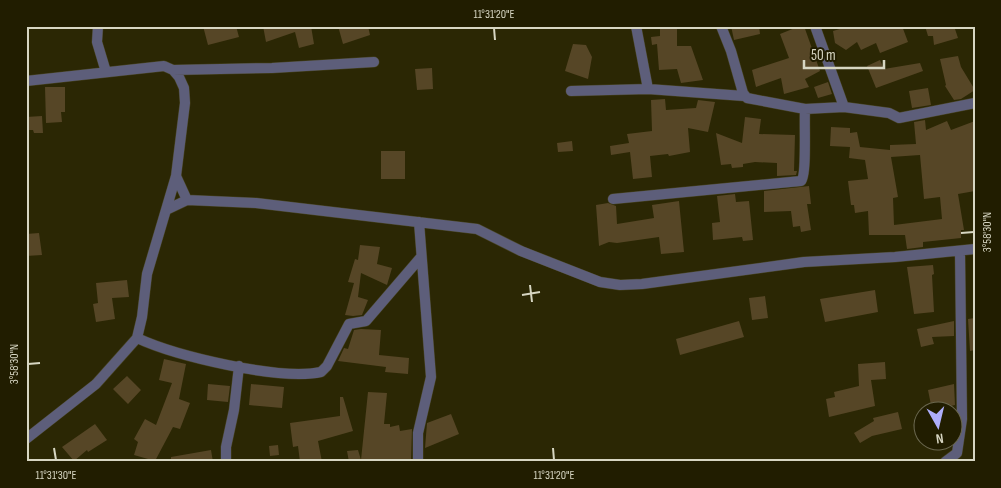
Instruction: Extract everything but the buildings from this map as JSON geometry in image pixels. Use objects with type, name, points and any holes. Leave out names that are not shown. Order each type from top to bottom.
[{"type":"street","points":[[98,26],[97,42],[106,72]]},
{"type":"street","points":[[636,26],[648,89]]},
{"type":"street","points":[[721,26],[744,96]]},
{"type":"street","points":[[814,26],[844,107]]},
{"type":"street","points":[[26,81],[164,66],[173,70],[272,68],[374,62]]},
{"type":"street","points":[[26,439],[96,384],[137,338],[142,317],[147,274],[176,176],[184,88],[173,70]]},
{"type":"street","points":[[571,91],[648,89],[744,96],[805,109],[844,107],[888,113],[899,118],[975,102]]},
{"type":"street","points":[[613,199],[801,181],[806,171],[803,136],[805,109]]},
{"type":"street","points":[[176,176],[187,200]]},
{"type":"street","points":[[166,210],[187,200],[256,203],[477,229],[521,251],[600,282],[620,285],[642,284],[804,262],[960,252],[975,249]]},
{"type":"street","points":[[418,462],[418,433],[430,377],[419,222]]},
{"type":"street","points":[[945,462],[957,452],[962,419],[960,252]]},
{"type":"street","points":[[137,338],[155,346],[239,366],[279,373],[321,372],[327,366],[349,324],[366,321],[421,257]]},
{"type":"street","points":[[226,462],[226,447],[234,410],[239,366]]}]
